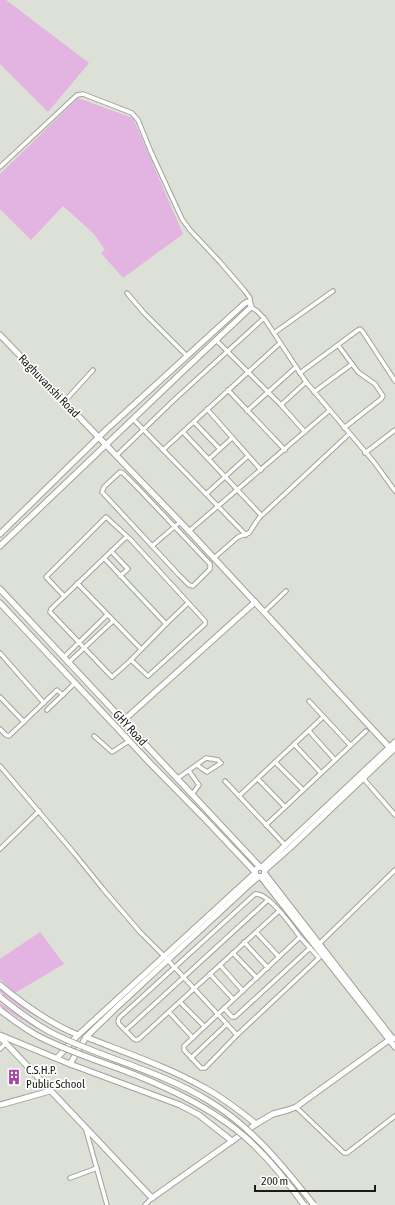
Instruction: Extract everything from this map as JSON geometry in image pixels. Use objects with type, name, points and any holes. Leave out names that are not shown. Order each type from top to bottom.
[{"type":"street","points":[[0,167],[77,95],[83,94],[132,113],[138,120],[182,219],[190,230],[244,290],[249,297],[250,305]]},
{"type":"street","points":[[274,333],[333,291]]},
{"type":"street","points":[[127,293],[144,313],[186,356]]},
{"type":"street","points":[[0,534],[98,438],[186,356],[247,302],[264,318],[306,382],[395,491]]},
{"type":"street","points":[[0,546],[216,340],[250,305]]},
{"type":"street","points":[[116,456],[264,318]]},
{"type":"street","points":[[300,373],[358,330],[362,330],[395,381]]},
{"type":"street","name":"Raghuvanshi Road","points":[[0,335],[105,446],[189,531],[392,747]]},
{"type":"street","points":[[216,340],[281,405],[305,432]]},
{"type":"street","points":[[163,450],[280,343]]},
{"type":"street","points":[[338,345],[361,375],[375,384],[383,397],[344,428]]},
{"type":"street","points":[[314,392],[352,364]]},
{"type":"street","points":[[247,411],[296,367]]},
{"type":"street","points":[[64,402],[93,370]]},
{"type":"street","points":[[281,405],[306,382]]},
{"type":"street","points":[[228,390],[284,450]]},
{"type":"street","points":[[207,409],[261,470]]},
{"type":"street","points":[[189,531],[330,410]]},
{"type":"street","points":[[133,419],[246,535]]},
{"type":"street","points":[[194,422],[220,449]]},
{"type":"street","points":[[365,453],[395,430]]},
{"type":"street","points":[[183,432],[262,515]]},
{"type":"street","points":[[214,558],[238,537],[246,535],[262,515],[349,434]]},
{"type":"street","points":[[209,459],[232,438]]},
{"type":"street","points":[[206,494],[248,456]]},
{"type":"street","points":[[121,472],[175,526],[210,565],[209,570],[193,586],[189,585],[152,546],[102,492],[104,487],[121,472]]},
{"type":"street","points":[[64,596],[46,577],[106,517],[130,539],[205,621],[205,624],[148,676],[130,660]]},
{"type":"street","points":[[152,546],[180,522]]},
{"type":"street","points":[[127,537],[50,609],[50,611],[79,643],[112,677],[188,603]]},
{"type":"street","points":[[111,551],[128,569],[120,576]]},
{"type":"street","points":[[104,558],[166,624]]},
{"type":"street","points":[[77,583],[141,650]]},
{"type":"street","name":"GHY Road","points":[[0,589],[68,663],[193,793],[260,872]]},
{"type":"street","points":[[264,612],[286,591]]},
{"type":"street","points":[[124,720],[255,602]]},
{"type":"street","name":"GHY Road","points":[[0,603],[129,741],[260,872]]},
{"type":"street","points":[[64,657],[108,615]]},
{"type":"street","points":[[68,663],[113,620]]},
{"type":"street","points":[[0,653],[44,703]]},
{"type":"street","points":[[47,710],[75,683]]},
{"type":"street","points":[[0,729],[9,736],[57,690],[63,695]]},
{"type":"street","points":[[0,697],[24,722]]},
{"type":"street","points":[[309,701],[350,746]]},
{"type":"street","points":[[239,796],[324,717]]},
{"type":"street","points":[[309,731],[335,760]]},
{"type":"street","points":[[266,825],[366,731]]},
{"type":"street","points":[[94,736],[112,752],[129,741]]},
{"type":"street","points":[[57,1058],[78,1035],[166,958],[260,872],[299,840],[363,778],[395,742]]},
{"type":"street","points":[[294,744],[321,773]]},
{"type":"street","points":[[260,872],[285,845],[392,747]]},
{"type":"street","points":[[178,778],[205,758],[218,760],[221,763],[207,772],[197,765]]},
{"type":"street","points":[[276,762],[303,790]]},
{"type":"street","points":[[0,766],[140,932],[175,967],[237,1036]]},
{"type":"street","points":[[189,771],[199,785],[193,793]]},
{"type":"street","points":[[363,778],[395,815]]},
{"type":"street","points":[[258,779],[285,807]]},
{"type":"street","points":[[225,781],[285,845]]},
{"type":"street","points":[[0,849],[39,811]]},
{"type":"street","points":[[320,943],[395,870]]},
{"type":"street","points":[[260,872],[320,943],[393,1039],[395,1047]]},
{"type":"street","points":[[260,872],[393,1039]]},
{"type":"street","points":[[279,911],[138,1040],[135,1040],[118,1022],[119,1018],[254,894],[258,893],[264,896],[279,911],[319,958],[205,1068],[201,1068],[183,1048],[204,1026],[300,937]]},
{"type":"street","points":[[126,1030],[268,900]]},
{"type":"street","points":[[256,932],[279,958]]},
{"type":"street","points":[[244,942],[268,968]]},
{"type":"street","points":[[224,1008],[232,1017],[235,1017],[310,948]]},
{"type":"street","points":[[233,953],[257,978]]},
{"type":"street","points":[[70,1064],[86,1037],[166,958]]},
{"type":"street","points":[[220,965],[243,991]]},
{"type":"street","points":[[210,974],[233,999]]},
{"type":"street","points":[[0,985],[42,1017],[78,1035]]},
{"type":"street","points":[[0,997],[16,1010],[50,1031],[150,1072],[210,1102],[232,1117],[263,1143],[290,1173],[314,1205]]},
{"type":"street","points":[[180,1002],[204,1026]]},
{"type":"street","points":[[0,1010],[18,1024],[40,1037],[151,1081],[226,1122],[245,1137],[264,1156],[284,1178],[304,1205]]},
{"type":"street","points":[[169,1012],[193,1038]]},
{"type":"street","points":[[191,1058],[227,1024]]},
{"type":"street","points":[[0,1036],[180,1105],[199,1115],[232,1141]]},
{"type":"street","points":[[0,1036],[152,1198]]},
{"type":"street","points":[[86,1037],[190,1080],[219,1096],[256,1124]]},
{"type":"street","points":[[146,1205],[152,1198],[256,1124],[273,1114],[296,1107],[393,1039]]},
{"type":"street","points":[[0,1049],[6,1044]]},
{"type":"street","points":[[0,1105],[50,1091]]},
{"type":"street","points":[[296,1107],[344,1153],[395,1116]]},
{"type":"street","points":[[86,1129],[108,1205]]},
{"type":"street","points":[[70,1178],[97,1168]]},
{"type":"shaded area","points":[[0,0],[6,0],[89,63],[48,112],[0,64]]},
{"type":"shaded area","points":[[78,98],[133,118],[183,234],[123,278],[101,253],[105,250],[94,234],[63,206],[31,240],[0,209],[0,174]]},
{"type":"shaded area","points":[[40,932],[64,964],[15,993],[0,979],[0,959]]},
{"type":"shaded area","points":[[0,987],[38,1018],[21,1008],[0,992]]},
{"type":"shaded area","points":[[0,1003],[38,1027],[37,1029],[0,1006]]},
{"type":"place","name":"C.S.H.P. Public School","points":[[14,1077]]}]
